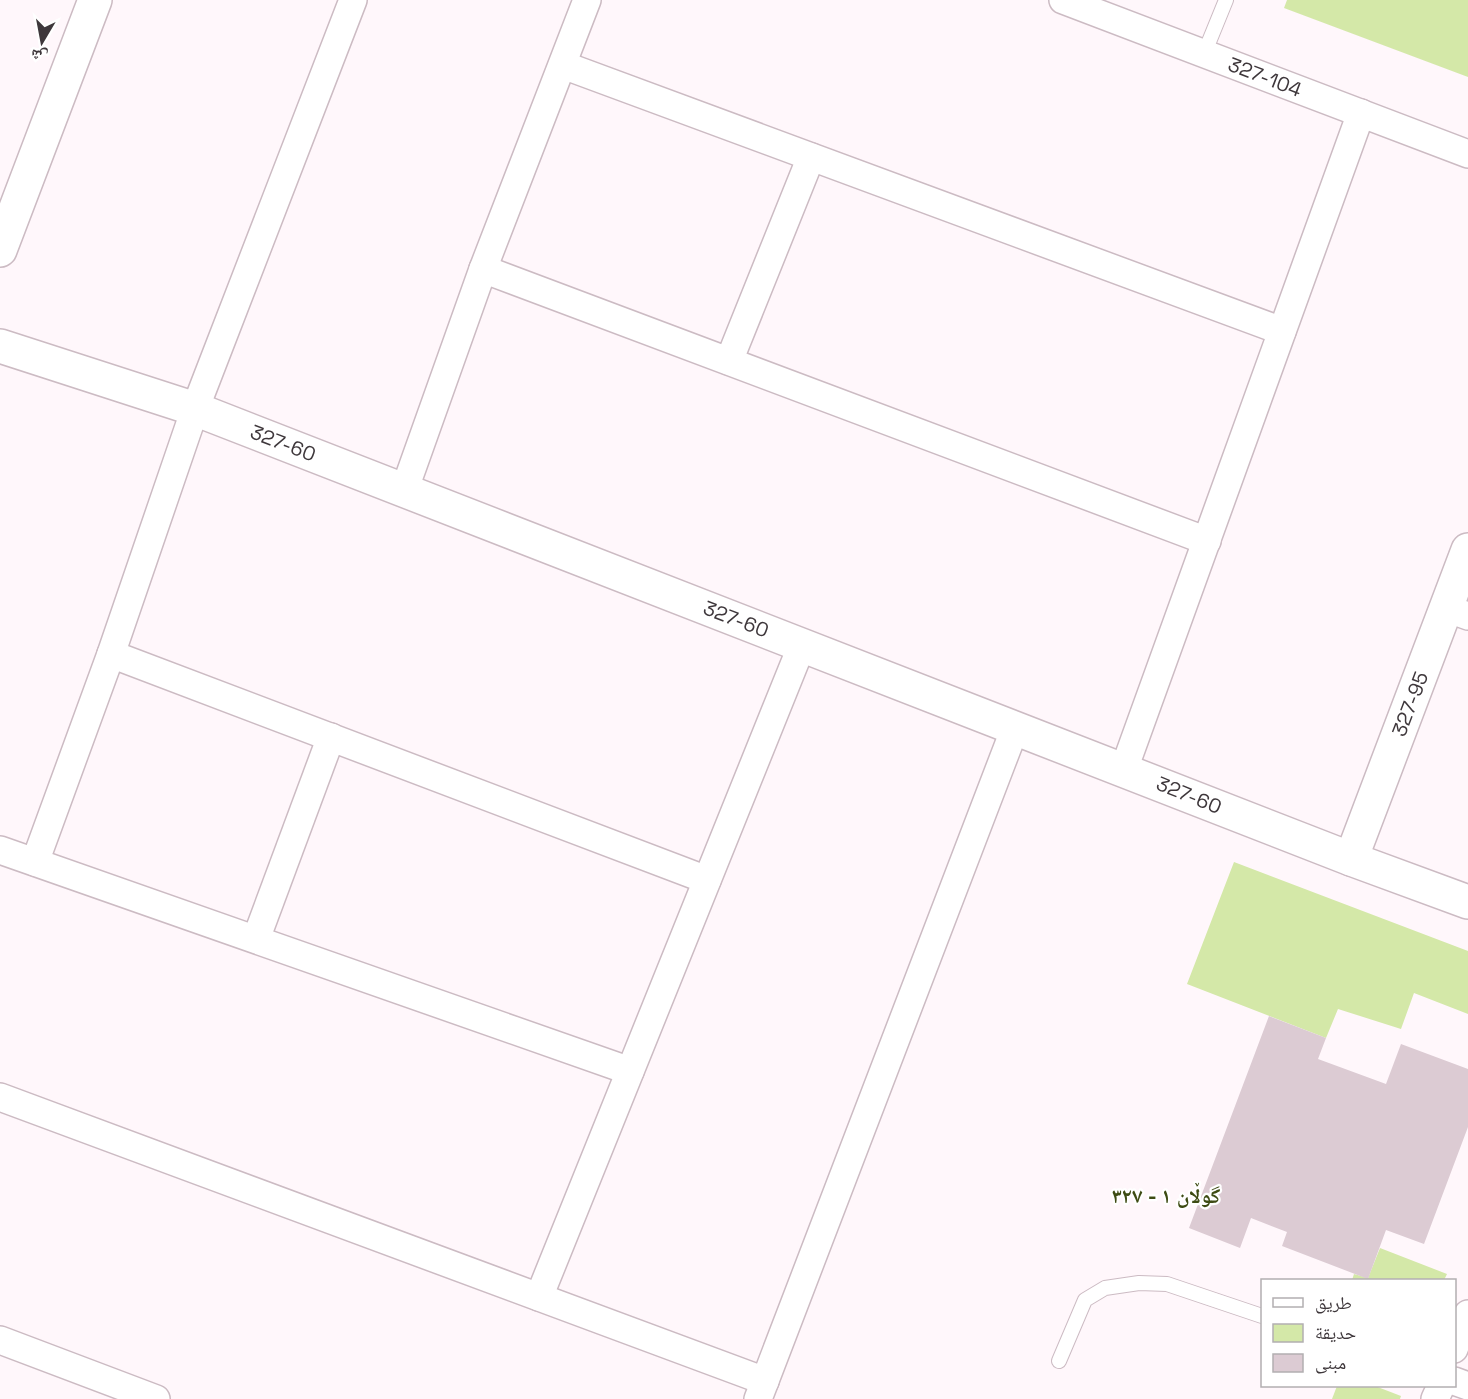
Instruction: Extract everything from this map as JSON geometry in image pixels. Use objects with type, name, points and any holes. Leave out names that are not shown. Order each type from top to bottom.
[{"type":"street","points":[[0,250],[95,0]]},
{"type":"street","points":[[35,861],[111,654],[195,409],[353,0]]},
{"type":"street","points":[[404,491],[483,269],[587,0]]},
{"type":"street","name":"327-104","points":[[1063,0],[1468,154]]},
{"type":"street","points":[[563,66],[1282,332]]},
{"type":"street","points":[[1124,769],[1361,113]]},
{"type":"street","points":[[729,361],[811,157]]},
{"type":"street","points":[[483,269],[1207,541]]},
{"type":"street","name":"327-60","points":[[0,346],[195,409],[1351,859],[1468,902]]},
{"type":"street","name":"327-95","points":[[1351,859],[1457,612],[1468,550]]},
{"type":"street","points":[[539,1297],[801,645]]},
{"type":"street","points":[[111,654],[707,880]]},
{"type":"street","points":[[0,1097],[539,1297],[761,1390],[1015,728]]},
{"type":"street","points":[[256,939],[331,737]]},
{"type":"street","points":[[0,850],[630,1071]]},
{"type":"street","points":[[1456,1346],[1468,1314]]},
{"type":"street","points":[[0,1340],[156,1399]]},
{"type":"lane","points":[[1204,54],[1226,0]]},
{"type":"lane","points":[[1059,1361],[1085,1299],[1105,1288],[1139,1283],[1167,1284],[1261,1315]]},
{"type":"green space","points":[[1287,0],[1468,0],[1468,77],[1284,8]]},
{"type":"green space","points":[[1234,862],[1468,951],[1468,1014],[1414,993],[1401,1029],[1338,1009],[1326,1038],[1187,984]]},
{"type":"green space","points":[[1380,1248],[1447,1274],[1444,1279],[1352,1279],[1354,1274],[1368,1278]]},
{"type":"green space","points":[[1337,1387],[1378,1387],[1401,1396],[1400,1399],[1332,1399]]},
{"type":"building","points":[[1269,1016],[1326,1038],[1318,1059],[1386,1084],[1401,1044],[1468,1069],[1468,1127],[1424,1244],[1386,1230],[1368,1279],[1282,1246],[1287,1232],[1251,1218],[1240,1248],[1189,1228]]},
{"type":"district","name":"گوڵان ١ - ٣٢٧","points":[[1166,1195]]}]
